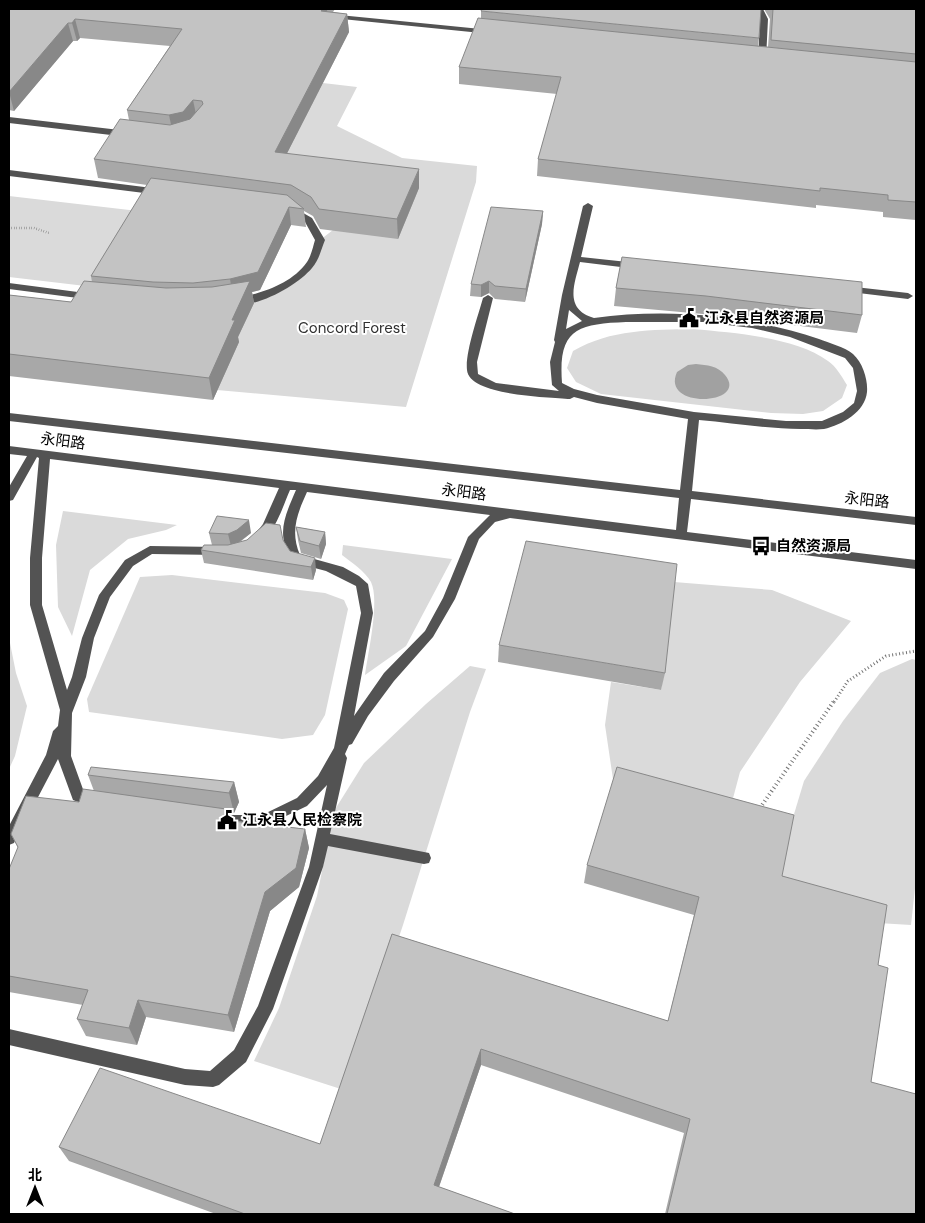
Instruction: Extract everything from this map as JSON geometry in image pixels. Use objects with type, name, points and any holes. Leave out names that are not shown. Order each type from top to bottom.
[{"type":"street","points":[[347,18],[352,9]]},
{"type":"street","points":[[758,9],[764,19],[762,59]]},
{"type":"street","points":[[320,15],[496,33]]},
{"type":"street","points":[[753,58],[772,60]]},
{"type":"street","points":[[9,120],[134,134]]},
{"type":"street","points":[[9,173],[166,193]]},
{"type":"street","points":[[588,206],[554,356],[557,385],[570,392],[592,398]]},
{"type":"street","points":[[230,303],[248,301],[288,285],[310,265],[320,240],[309,220],[293,209],[284,208]]},
{"type":"street","points":[[575,259],[644,266]]},
{"type":"street","points":[[9,286],[104,298]]},
{"type":"street","points":[[840,288],[908,296]]},
{"type":"street","points":[[488,298],[472,371],[476,378],[489,385],[592,398],[694,416],[776,425],[823,425],[847,415],[859,404],[862,391],[858,368],[849,356],[824,345],[793,334],[752,325],[703,319],[646,318],[592,321],[584,319],[577,314],[570,304],[567,295]]},
{"type":"street","points":[[558,342],[568,330],[592,321]]},
{"type":"street","points":[[519,389],[545,385],[552,379],[555,371]]},
{"type":"street","points":[[681,535],[694,416]]},
{"type":"street","name":"永阳路","points":[[9,417],[916,521]]},
{"type":"street","name":"永阳路","points":[[9,450],[916,565]]},
{"type":"street","points":[[9,497],[40,454]]},
{"type":"street","points":[[40,454],[36,605],[45,641],[66,706],[64,756],[78,796],[94,803],[112,805]]},
{"type":"street","points":[[250,544],[268,526],[286,485]]},
{"type":"street","points":[[9,1037],[185,1077],[213,1079],[240,1056],[265,1009],[316,867],[367,614],[362,584],[351,576],[319,563],[296,559],[289,545],[286,528],[303,487]]},
{"type":"street","points":[[196,816],[234,821],[263,821],[302,802],[323,780],[363,712],[389,677],[429,634],[449,599],[474,536],[491,518],[511,513]]},
{"type":"street","points":[[9,839],[53,756],[65,713],[79,677],[88,638],[104,595],[129,563],[150,550],[231,552]]},
{"type":"street","points":[[323,839],[424,858]]},
{"type":"path","points":[[9,228],[29,227],[45,230],[49,233]]},
{"type":"path","points":[[755,815],[848,681],[886,656],[916,651]]},
{"type":"green space","name":"Concord Forest","points":[[323,83],[357,87],[337,126],[402,158],[477,166],[476,182],[406,407],[217,390],[193,337],[248,301],[288,285],[310,265],[320,240],[333,230],[398,238],[186,160],[297,132]]},
{"type":"green space","points":[[9,196],[138,211],[94,287],[9,277]]},
{"type":"green space","points":[[694,329],[782,341],[815,353],[834,366],[847,385],[842,398],[823,411],[803,414],[771,413],[601,394],[576,382],[567,368],[573,351],[602,338],[632,332]]},
{"type":"green space","points":[[63,511],[177,525],[166,530],[128,539],[90,570],[72,636],[58,607],[56,545]]},
{"type":"green space","points":[[343,545],[452,559],[406,646],[365,675],[374,614],[373,591],[371,582],[365,574],[342,555]]},
{"type":"green space","points":[[172,575],[325,593],[344,600],[348,609],[325,715],[313,735],[282,739],[89,712],[87,699],[140,577]]},
{"type":"green space","points":[[674,582],[772,590],[851,621],[800,682],[740,772],[728,817],[614,786],[605,725],[611,682],[661,690]]},
{"type":"green space","points":[[9,638],[16,673],[27,706],[15,756],[9,769]]},
{"type":"green space","points":[[912,659],[916,660],[916,879],[911,925],[878,923],[776,894],[788,834],[804,781],[843,721],[880,673]]},
{"type":"green space","points":[[470,666],[486,669],[470,712],[403,925],[347,1091],[254,1061],[279,1008],[317,896],[334,811],[364,763],[426,704]]},
{"type":"shaded area","points":[[696,364],[712,367],[722,372],[729,385],[726,393],[704,399],[691,398],[681,393],[675,384],[677,372],[688,365]]},
{"type":"building","points":[[9,9],[323,9],[321,11],[347,14],[275,152],[419,169],[397,219],[319,209],[311,197],[291,185],[94,159],[120,119],[170,125],[190,119],[203,104],[202,101],[193,100],[183,112],[169,115],[127,110],[182,29],[75,19],[72,23],[68,23],[9,92]]},
{"type":"building","points":[[482,9],[761,9],[759,38],[481,11]]},
{"type":"building","points":[[773,9],[916,9],[916,54],[771,40]]},
{"type":"building","points":[[478,18],[916,62],[916,202],[888,200],[888,195],[820,188],[820,191],[538,159],[561,77],[459,67]]},
{"type":"building","points":[[151,178],[287,195],[304,209],[289,207],[258,272],[230,279],[193,283],[153,282],[91,276]]},
{"type":"building","points":[[491,207],[543,211],[526,289],[495,286],[489,281],[481,285],[471,284]]},
{"type":"building","points":[[622,257],[862,282],[862,315],[706,296],[616,288]]},
{"type":"building","points":[[84,281],[166,288],[212,287],[250,281],[209,378],[9,354],[9,295],[71,302]]},
{"type":"building","points":[[217,516],[249,520],[237,530],[228,534],[209,533]]},
{"type":"building","points":[[266,523],[280,525],[283,540],[290,551],[315,558],[311,567],[201,550],[204,545],[228,545],[247,540]]},
{"type":"building","points":[[296,527],[325,532],[319,546],[300,541]]},
{"type":"building","points":[[526,541],[677,564],[665,673],[499,645]]},
{"type":"building","points":[[91,767],[234,782],[229,793],[88,775]]},
{"type":"building","points":[[617,767],[794,815],[782,876],[887,905],[878,965],[888,968],[871,1082],[916,1094],[916,1214],[667,1214],[690,1119],[481,1049],[434,1185],[515,1214],[245,1214],[59,1147],[100,1068],[320,1144],[392,934],[668,1021],[699,897],[587,865]]},
{"type":"building","points":[[83,789],[226,809],[223,820],[305,829],[296,868],[265,892],[228,1015],[138,1000],[129,1028],[77,1019],[88,990],[9,976],[9,869],[18,847],[11,834],[26,796],[79,802]]},
{"type":"place","name":"江永县自然资源局","points":[[689,318]]},
{"type":"place","name":"自然资源局","points":[[761,546]]},
{"type":"place","name":"江永县人民检察院","points":[[227,820]]}]
